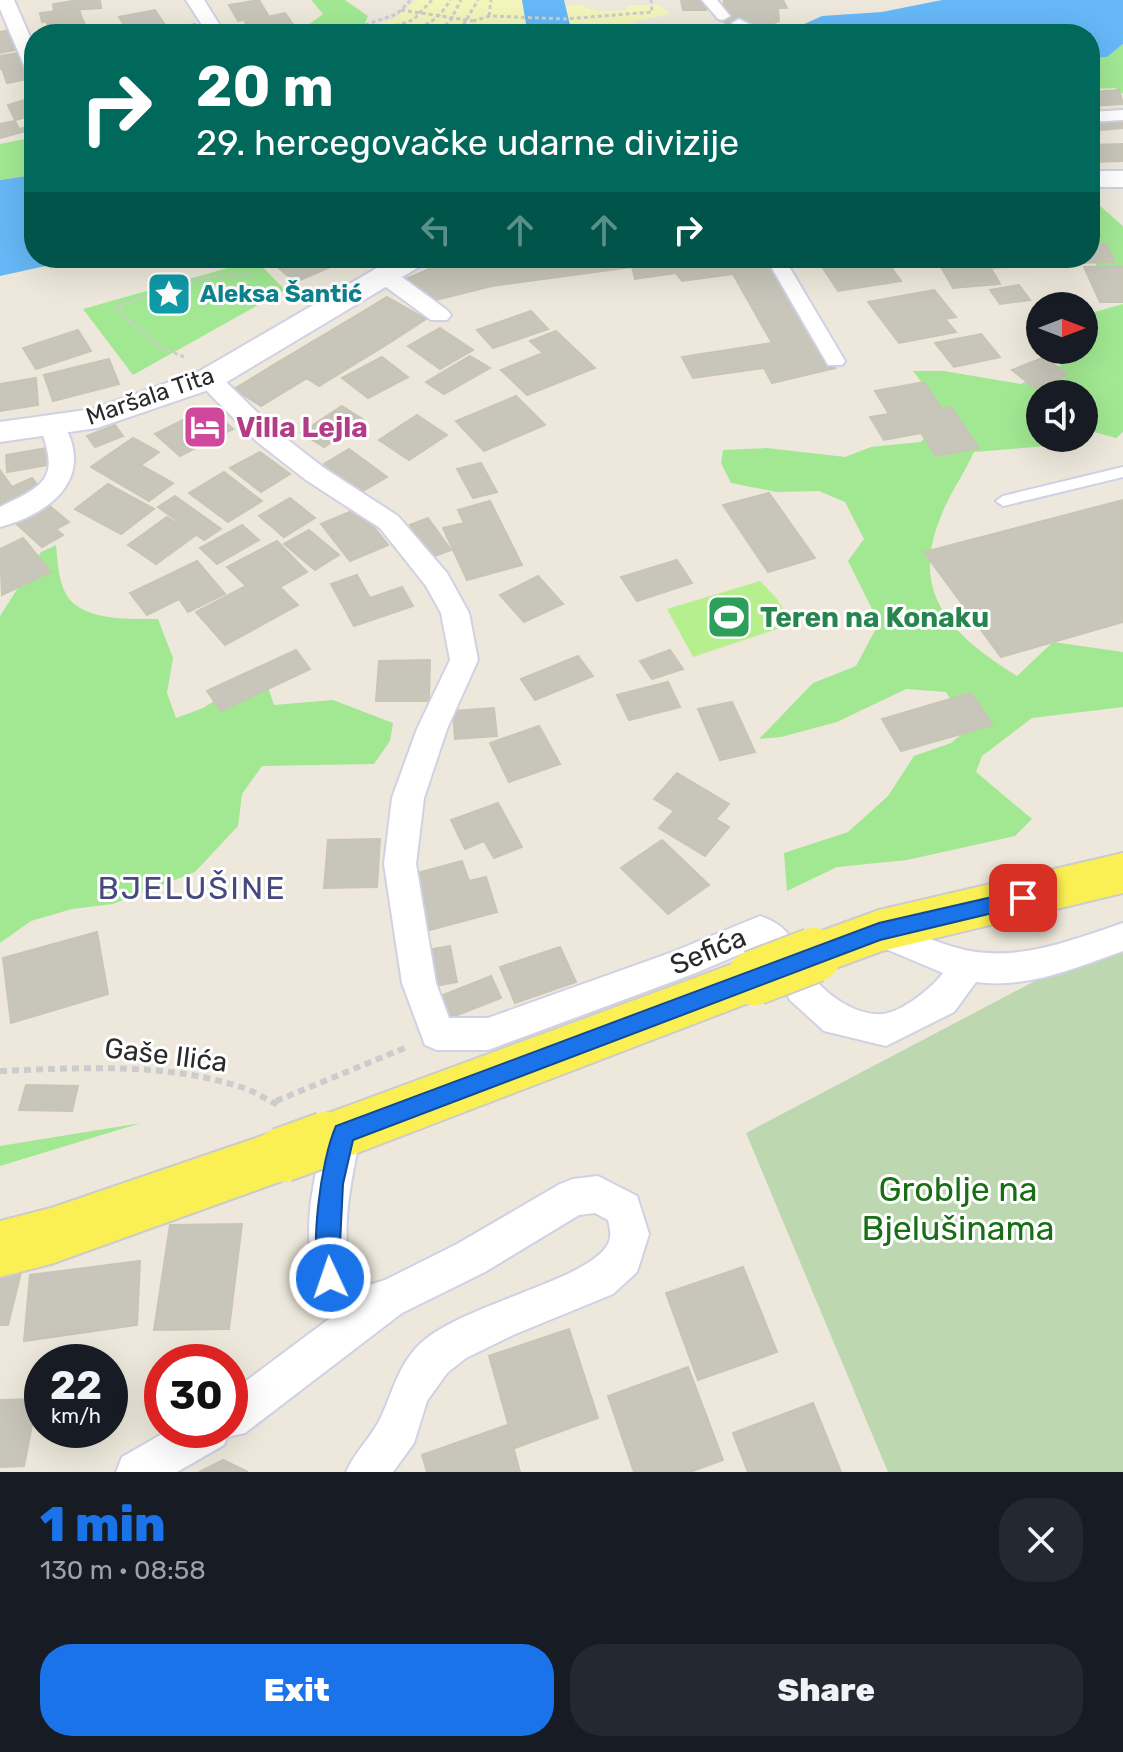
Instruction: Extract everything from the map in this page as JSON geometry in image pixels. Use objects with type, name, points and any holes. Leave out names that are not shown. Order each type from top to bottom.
[{"type":"main road","points":[[0,1249],[51,1236],[317,1142],[879,931],[1123,873]]},
{"type":"street","points":[[5,0],[24,44]]},
{"type":"street","points":[[195,0],[210,24]]},
{"type":"street","points":[[709,0],[723,16]]},
{"type":"street","points":[[1100,116],[1123,115]]},
{"type":"street","points":[[1100,179],[1123,179]]},
{"type":"street","name":"Maršala Tita","points":[[0,432],[97,418],[209,379],[395,268]]},
{"type":"street","points":[[781,268],[835,361]]},
{"type":"street","points":[[383,274],[439,315]]},
{"type":"street","points":[[209,379],[265,435],[315,474],[389,522],[437,580],[455,613],[464,660],[432,729],[408,798],[400,864],[419,983],[437,1034]]},
{"type":"street","points":[[0,518],[46,494],[59,477],[63,460],[51,424]]},
{"type":"street","name":"Sefića","points":[[437,1034],[488,1034],[681,964],[760,930],[778,943],[802,989],[836,1020],[886,1030],[942,1001],[968,966]]},
{"type":"street","points":[[879,931],[968,966],[992,969],[1067,956],[1123,937]]},
{"type":"street","points":[[317,1142],[332,1184],[327,1264],[341,1300],[366,1306],[391,1298],[471,1258],[573,1197],[598,1194],[624,1209],[630,1234],[623,1258],[599,1280],[500,1320],[452,1344],[433,1359],[410,1391],[399,1428],[367,1472]]},
{"type":"street","points":[[248,1405],[391,1298]]},
{"type":"street","points":[[137,1472],[178,1448]]},
{"type":"lane","points":[[1003,501],[1123,472]]},
{"type":"path","points":[[367,24],[401,10],[411,0]]},
{"type":"path","points":[[401,24],[413,20],[432,0]]},
{"type":"path","points":[[431,24],[440,18],[450,0]]},
{"type":"path","points":[[443,24],[452,19],[461,0]]},
{"type":"path","points":[[463,24],[478,0]]},
{"type":"path","points":[[489,16],[491,0]]},
{"type":"path","points":[[401,10],[473,21],[489,16],[565,19],[652,12],[651,0]]},
{"type":"path","points":[[185,357],[158,346],[115,307],[206,277],[254,274]]},
{"type":"path","name":"Gaše Ilića","points":[[0,1071],[119,1066],[175,1073],[242,1087],[275,1102],[437,1034]]},
{"type":"green space","points":[[311,0],[345,0],[368,16],[365,24],[310,24],[323,14]]},
{"type":"green space","points":[[1123,44],[1123,94],[1115,88],[1100,89],[1100,58],[1107,57]]},
{"type":"green space","points":[[24,139],[24,176],[0,180],[0,144]]},
{"type":"green space","points":[[1100,206],[1123,226],[1123,299],[1099,268]]},
{"type":"green space","points":[[228,268],[264,268],[285,290],[133,375],[83,309]]},
{"type":"green space","points":[[1123,304],[1123,432],[1116,438],[1098,433],[1098,380],[1029,380],[1060,364],[1098,364],[1098,311]]},
{"type":"green space","points":[[913,371],[944,371],[1021,384],[1026,382],[1026,448],[974,452],[938,524],[931,551],[930,574],[935,596],[959,632],[976,648],[1017,676],[1053,642],[1123,652],[1123,707],[1032,718],[982,756],[976,772],[1032,819],[1015,836],[907,860],[837,867],[787,891],[784,853],[848,832],[888,796],[914,756],[951,743],[968,729],[946,692],[906,689],[837,722],[781,737],[759,739],[813,683],[856,666],[879,623],[848,561],[864,539],[845,502],[819,491],[777,492],[731,483],[721,463],[723,450],[767,448],[845,457],[871,447],[921,442],[929,431],[926,388]]},
{"type":"green space","points":[[56,545],[63,588],[79,608],[112,618],[158,619],[173,658],[167,693],[176,718],[203,708],[239,685],[268,687],[274,705],[333,700],[393,723],[390,741],[374,764],[262,766],[242,794],[238,826],[195,872],[113,904],[72,909],[31,921],[0,943],[0,616],[41,552]]},
{"type":"green space","name":"Teren na Konaku","points":[[760,581],[777,599],[792,624],[693,657],[667,609]]},
{"type":"green space","name":"Groblje na Bjelušinama","points":[[1123,948],[1123,1472],[888,1472],[746,1133],[1050,973]]},
{"type":"green space","points":[[141,1123],[0,1166],[0,1146]]},
{"type":"sand","points":[[416,0],[536,0],[567,6],[581,4],[608,11],[626,10],[628,5],[659,5],[670,14],[632,22],[638,24],[377,24],[394,19]]},
{"type":"water","points":[[942,0],[1123,0],[1123,44],[1107,57],[1100,58],[1100,24],[804,24],[822,16],[882,12]]},
{"type":"water","points":[[24,176],[24,268],[36,268],[0,276],[0,180]]},
{"type":"building","points":[[100,0],[101,8],[54,11],[53,4]]},
{"type":"building","points":[[259,0],[268,15],[238,21],[229,5]]},
{"type":"building","points":[[681,0],[704,0],[706,10],[683,10]]},
{"type":"building","points":[[724,0],[783,0],[787,8],[778,8],[779,21],[771,24],[750,21],[728,24],[717,19],[730,14],[729,10],[723,10]]},
{"type":"building","points":[[79,8],[81,16],[42,22],[40,13]]},
{"type":"building","points":[[155,10],[164,24],[123,24],[119,17]]},
{"type":"building","points":[[285,13],[293,24],[246,24],[245,22]]},
{"type":"building","points":[[81,16],[85,24],[47,24],[46,21]]},
{"type":"building","points":[[9,30],[15,50],[0,53],[0,32]]},
{"type":"building","points":[[17,53],[22,65],[0,69],[0,56]]},
{"type":"building","points":[[22,65],[24,80],[7,83],[2,69]]},
{"type":"building","points":[[1119,90],[1123,104],[1100,105],[1100,91]]},
{"type":"building","points":[[24,100],[24,118],[15,120],[8,105]]},
{"type":"building","points":[[1123,118],[1123,128],[1100,130],[1100,119]]},
{"type":"building","points":[[15,121],[19,129],[24,128],[24,132],[0,138],[0,124]]},
{"type":"building","points":[[1123,144],[1123,161],[1100,162],[1100,145]]},
{"type":"building","points":[[1100,244],[1106,244],[1115,262],[1100,262]]},
{"type":"building","points":[[1123,266],[1123,302],[1100,302],[1084,268]]},
{"type":"building","points":[[279,268],[328,268],[295,282]]},
{"type":"building","points":[[431,268],[625,268],[492,286],[432,301],[406,279]]},
{"type":"building","points":[[632,268],[779,268],[835,368],[772,383],[764,368],[693,378],[682,357],[772,343],[733,274],[682,281],[676,273],[635,279]]},
{"type":"building","points":[[823,268],[892,268],[901,281],[838,291]]},
{"type":"building","points":[[942,268],[991,268],[1000,284],[953,288]]},
{"type":"building","points":[[1019,285],[1026,295],[1026,301],[1000,304],[990,290]]},
{"type":"building","points":[[934,290],[956,317],[945,319],[956,332],[899,343],[868,302]]},
{"type":"building","points":[[387,297],[426,319],[389,343],[349,320]]},
{"type":"building","points":[[531,311],[548,329],[493,348],[477,330]]},
{"type":"building","points":[[349,320],[389,343],[319,386],[280,361]]},
{"type":"building","points":[[440,328],[473,350],[440,369],[408,346]]},
{"type":"building","points":[[78,330],[91,351],[36,369],[23,348]]},
{"type":"building","points":[[556,331],[595,368],[527,395],[501,370],[543,353],[530,341]]},
{"type":"building","points":[[981,334],[1000,357],[954,367],[935,343]]},
{"type":"building","points":[[470,356],[490,368],[444,394],[426,382]]},
{"type":"building","points":[[382,357],[408,377],[368,398],[342,378]]},
{"type":"building","points":[[109,359],[119,384],[53,401],[44,375]]},
{"type":"building","points":[[280,361],[307,378],[261,406],[234,389]]},
{"type":"building","points":[[1027,364],[1054,364],[1067,375],[1055,380],[1026,381],[1012,370]]},
{"type":"building","points":[[36,378],[38,405],[0,411],[0,384]]},
{"type":"building","points":[[924,382],[942,409],[951,407],[979,448],[936,456],[921,433],[884,440],[870,417],[889,414],[875,391]]},
{"type":"building","points":[[516,396],[545,425],[484,451],[456,421]]},
{"type":"building","points":[[342,406],[364,420],[324,447],[301,433]]},
{"type":"building","points":[[209,407],[233,429],[180,456],[155,434]]},
{"type":"building","points":[[417,415],[447,435],[409,460],[379,440]]},
{"type":"building","points":[[115,425],[123,436],[95,447],[87,436]]},
{"type":"building","points":[[133,438],[159,452],[141,465],[173,483],[149,501],[91,467]]},
{"type":"building","points":[[53,447],[54,464],[7,472],[6,455]]},
{"type":"building","points":[[349,449],[387,477],[361,492],[324,464]]},
{"type":"building","points":[[260,452],[290,474],[261,492],[230,468]]},
{"type":"building","points":[[481,463],[497,492],[473,498],[457,469]]},
{"type":"building","points":[[0,470],[12,487],[32,478],[42,490],[0,508]]},
{"type":"building","points":[[224,472],[262,501],[228,522],[189,493]]},
{"type":"building","points":[[108,484],[154,509],[121,534],[75,509]]},
{"type":"building","points":[[769,493],[815,558],[768,572],[723,505]]},
{"type":"building","points":[[175,496],[221,529],[204,540],[158,507]]},
{"type":"building","points":[[290,498],[315,518],[284,537],[259,516]]},
{"type":"building","points":[[1123,500],[1123,622],[1001,657],[924,552]]},
{"type":"building","points":[[490,501],[522,565],[467,580],[443,528],[464,523],[458,510]]},
{"type":"building","points":[[46,503],[69,522],[56,529],[63,535],[42,547],[13,521]]},
{"type":"building","points":[[359,508],[388,545],[350,561],[321,524]]},
{"type":"building","points":[[167,517],[196,535],[156,564],[128,545]]},
{"type":"building","points":[[428,518],[451,550],[432,557],[410,525]]},
{"type":"building","points":[[242,525],[259,540],[217,564],[200,548]]},
{"type":"building","points":[[309,530],[339,555],[315,570],[284,544]]},
{"type":"building","points":[[23,538],[51,572],[2,595],[0,549]]},
{"type":"building","points":[[277,541],[307,572],[280,587],[298,605],[225,645],[196,612],[246,586],[227,567]]},
{"type":"building","points":[[677,560],[692,583],[637,601],[621,577]]},
{"type":"building","points":[[197,561],[225,594],[188,612],[179,599],[147,615],[130,593]]},
{"type":"building","points":[[357,575],[370,598],[402,587],[413,606],[354,626],[331,584]]},
{"type":"building","points":[[538,576],[563,604],[524,622],[500,595]]},
{"type":"building","points":[[296,650],[310,669],[221,711],[207,691]]},
{"type":"building","points":[[670,650],[683,669],[652,679],[640,661]]},
{"type":"building","points":[[578,656],[593,676],[535,700],[521,679]]},
{"type":"building","points":[[430,660],[429,701],[376,701],[379,661]]},
{"type":"building","points":[[668,682],[680,707],[629,720],[617,695]]},
{"type":"building","points":[[971,693],[993,725],[901,751],[882,719]]},
{"type":"building","points":[[732,702],[755,752],[720,760],[698,709]]},
{"type":"building","points":[[494,708],[497,736],[455,739],[453,711]]},
{"type":"building","points":[[539,726],[560,764],[509,782],[490,743]]},
{"type":"building","points":[[677,773],[729,804],[716,819],[729,827],[705,856],[659,828],[674,811],[654,799]]},
{"type":"building","points":[[498,803],[522,847],[494,858],[484,841],[465,849],[451,820]]},
{"type":"building","points":[[380,839],[377,887],[324,888],[328,840]]},
{"type":"building","points":[[662,840],[709,885],[668,914],[621,868]]},
{"type":"building","points":[[462,861],[469,881],[486,877],[497,912],[426,931],[410,875]]},
{"type":"building","points":[[97,932],[108,994],[11,1023],[3,958]]},
{"type":"building","points":[[450,946],[457,982],[429,987],[422,951]]},
{"type":"building","points":[[560,947],[576,982],[515,1003],[500,967]]},
{"type":"building","points":[[491,976],[501,998],[447,1019],[438,997]]},
{"type":"building","points":[[26,1085],[78,1086],[72,1111],[19,1110]]},
{"type":"building","points":[[242,1224],[229,1329],[154,1330],[170,1225]]},
{"type":"building","points":[[0,1252],[26,1252],[8,1325],[0,1325]]},
{"type":"building","points":[[140,1261],[137,1325],[24,1341],[30,1275]]},
{"type":"building","points":[[743,1267],[777,1352],[698,1380],[666,1293]]},
{"type":"building","points":[[569,1329],[598,1418],[515,1448],[489,1356]]},
{"type":"building","points":[[688,1367],[723,1460],[690,1472],[634,1472],[608,1396]]},
{"type":"building","points":[[24,1399],[24,1448],[27,1448],[24,1466],[0,1467],[0,1400]]},
{"type":"building","points":[[813,1403],[841,1472],[748,1472],[733,1433]]},
{"type":"building","points":[[507,1425],[520,1472],[427,1472],[422,1455]]},
{"type":"building","points":[[223,1460],[248,1472],[199,1472]]},
{"type":"waterway","points":[[543,0],[548,24]]},
{"type":"place","name":"Aleksa Šantić","points":[[169,294]]},
{"type":"place","name":"Villa Lejla","points":[[205,427]]},
{"type":"place","name":"Teren na Konaku","points":[[729,617]]},
{"type":"district","name":"BJELUŠINE","points":[[192,888]]},
{"type":"route","points":[[330,1278],[327,1264],[332,1184],[343,1133],[879,931],[1023,898]]}]
